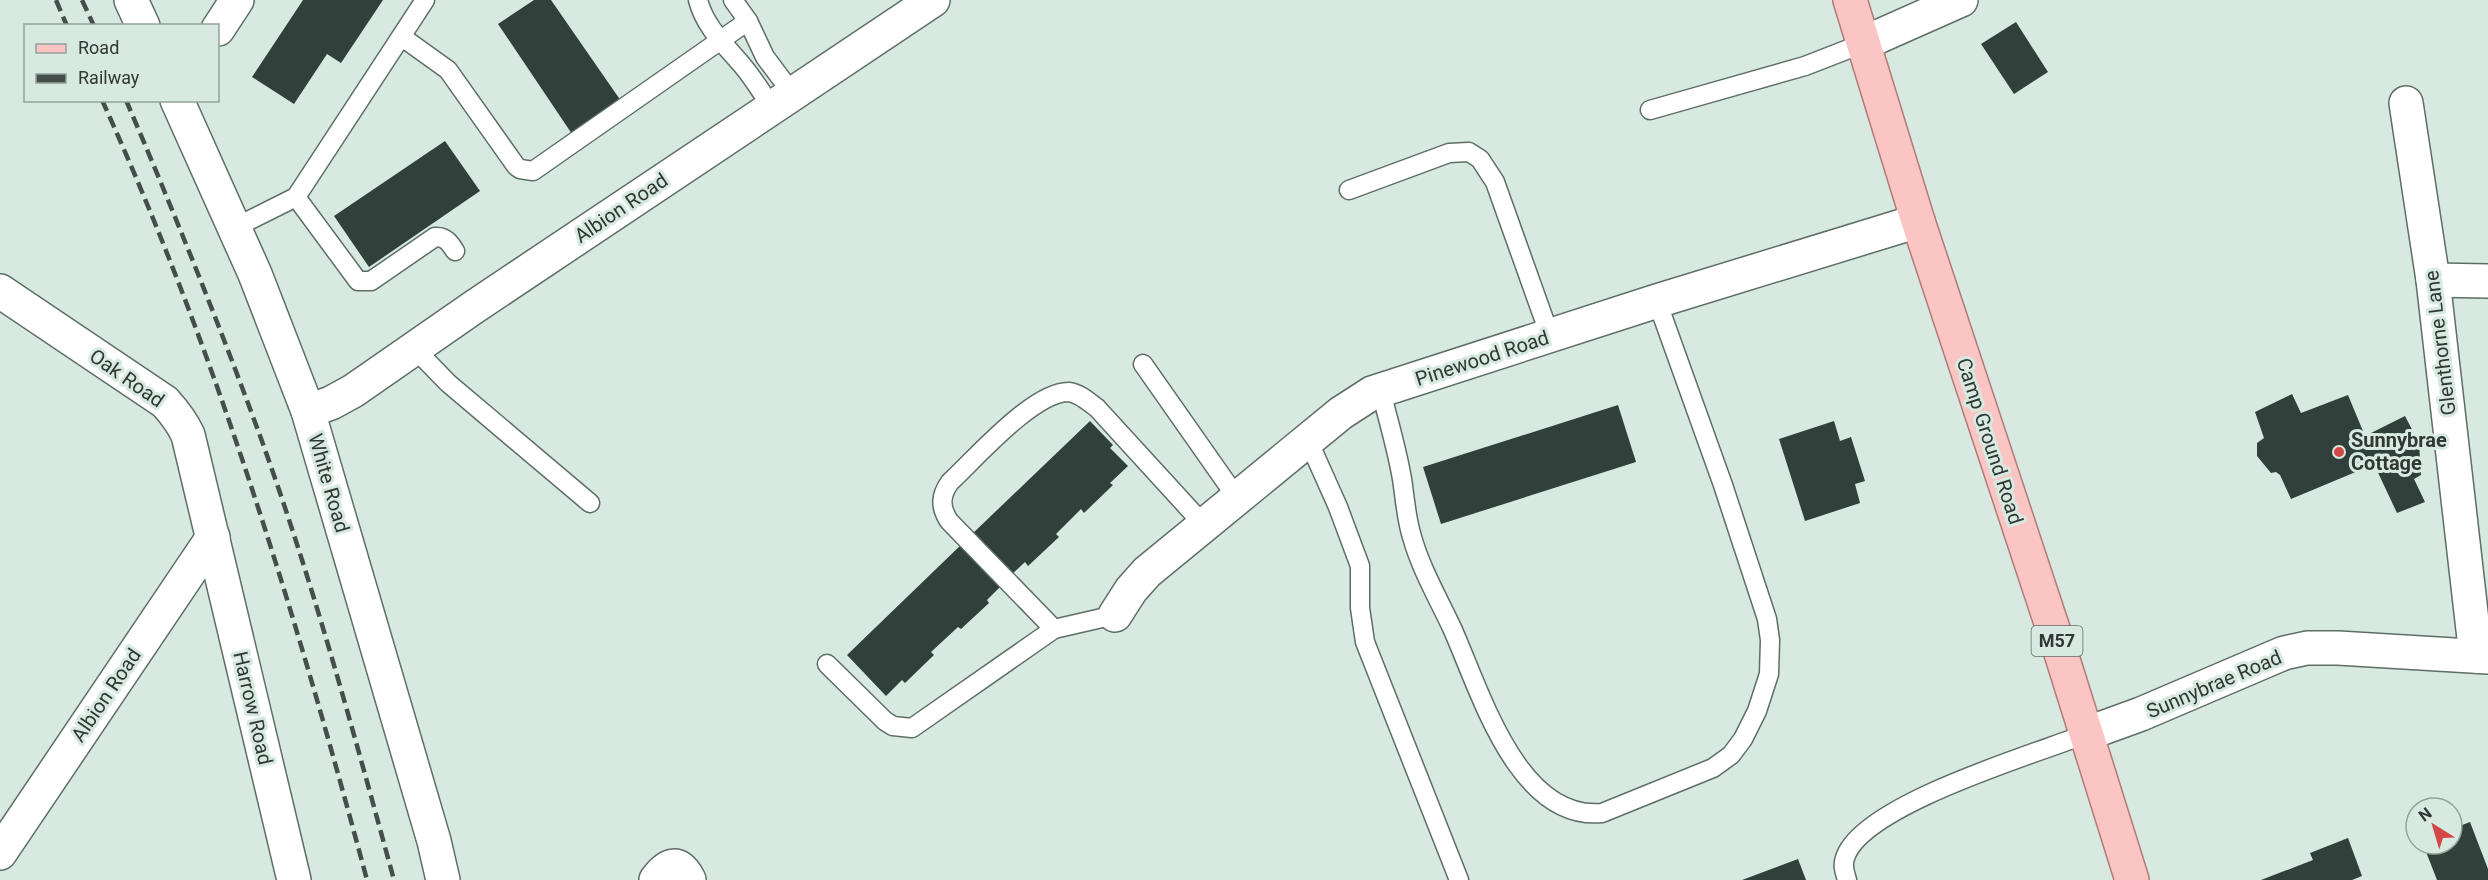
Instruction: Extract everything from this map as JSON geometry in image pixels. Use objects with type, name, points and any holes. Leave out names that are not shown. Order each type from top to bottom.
[{"type":"main road","name":"Camp Ground Road","points":[[1850,0],[1918,221],[2060,650],[2132,880]]},
{"type":"street","points":[[131,0],[142,24]]},
{"type":"street","points":[[219,27],[237,0]]},
{"type":"street","name":"Albion Road","points":[[308,411],[331,403],[353,391],[933,0]]},
{"type":"street","points":[[1864,43],[1960,0]]},
{"type":"street","name":"White Road","points":[[178,102],[255,274],[308,411],[434,842],[443,880]]},
{"type":"street","name":"Glenthorne Lane","points":[[2406,103],[2433,280],[2482,657]]},
{"type":"street","name":"Pinewood Road","points":[[1115,615],[1137,582],[1357,402],[1380,391],[1657,301],[1918,221]]},
{"type":"street","points":[[2433,280],[2488,281]]},
{"type":"street","name":"Oak Road","points":[[0,291],[150,392],[177,415],[188,435],[213,537]]},
{"type":"street","name":"Albion Road","points":[[0,853],[213,537]]},
{"type":"street","name":"Harrow Road","points":[[213,537],[294,880]]},
{"type":"street","name":"Sunnybrae Road","points":[[2086,734],[2141,714],[2284,652],[2307,648],[2338,648],[2482,657]]},
{"type":"lane","points":[[234,228],[296,197],[426,0]]},
{"type":"lane","points":[[698,0],[702,14],[720,41],[743,66],[782,100]]},
{"type":"lane","points":[[733,0],[748,21],[782,100]]},
{"type":"lane","points":[[402,37],[448,70],[516,166],[520,170],[533,171],[631,105],[748,21]]},
{"type":"lane","points":[[1650,110],[1806,66],[1864,43]]},
{"type":"lane","points":[[1349,190],[1449,153],[1469,152],[1480,159],[1496,182],[1550,336]]},
{"type":"lane","points":[[296,197],[358,281],[371,281],[435,237],[441,236],[447,240],[455,251]]},
{"type":"lane","points":[[1380,391],[1400,468],[1411,537],[1424,571],[1452,628],[1490,716],[1523,773],[1550,799],[1568,809],[1586,814],[1602,813],[1713,768],[1731,755],[1743,739],[1757,711],[1769,674],[1770,640],[1767,619],[1723,485],[1657,301]]},
{"type":"lane","points":[[415,349],[448,383],[590,503]]},
{"type":"lane","points":[[1143,364],[1237,498]]},
{"type":"lane","points":[[1054,629],[949,521],[943,512],[944,491],[950,482],[1030,407],[1048,397],[1069,392],[1083,398],[1097,408],[1204,525]]},
{"type":"lane","points":[[1308,440],[1338,507],[1360,566],[1360,617],[1365,642],[1459,880]]},
{"type":"lane","points":[[827,664],[885,721],[893,726],[912,728],[1054,629],[1115,615]]},
{"type":"lane","points":[[1847,880],[1844,865],[1846,854],[1867,830],[1891,814],[1939,789],[2086,734]]},
{"type":"building","points":[[303,0],[383,0],[341,63],[327,54],[294,104],[252,77]]},
{"type":"building","points":[[534,0],[551,0],[621,101],[572,134],[498,24]]},
{"type":"building","points":[[2016,22],[2048,72],[2014,94],[1981,44]]},
{"type":"building","points":[[445,141],[480,191],[369,267],[334,216]]},
{"type":"building","name":"Sunnybrae Cottage","points":[[2292,394],[2301,413],[2348,395],[2365,436],[2405,416],[2419,443],[2421,475],[2414,479],[2425,502],[2397,513],[2373,462],[2370,466],[2291,499],[2280,475],[2276,472],[2271,473],[2257,456],[2257,443],[2264,438],[2255,412]]},
{"type":"building","points":[[1618,405],[1636,462],[1441,524],[1423,467]]},
{"type":"building","points":[[1090,421],[1113,445],[1110,448],[1128,466],[1110,483],[1113,485],[1084,513],[1081,509],[1056,534],[1059,537],[1028,566],[1025,562],[1009,577],[970,536]]},
{"type":"building","points":[[1834,421],[1840,441],[1851,437],[1865,481],[1855,484],[1860,503],[1805,521],[1779,439]]},
{"type":"building","points":[[964,542],[1004,583],[987,600],[989,603],[931,652],[934,655],[905,683],[902,680],[886,696],[847,655]]},
{"type":"building","points":[[2470,822],[2488,869],[2488,880],[2437,880],[2428,856],[2464,856],[2464,824]]},
{"type":"building","points":[[2348,838],[2362,876],[2352,880],[2261,880],[2313,860],[2310,853]]},
{"type":"building","points":[[1798,859],[1806,880],[1742,880]]},
{"type":"railway","points":[[56,0],[66,24]]},
{"type":"railway","points":[[82,0],[93,24]]},
{"type":"railway","points":[[103,102],[182,290],[251,485],[312,682],[367,880]]},
{"type":"railway","points":[[127,102],[211,307],[297,543],[394,880]]},
{"type":"place","name":"Sunnybrae Cottage","points":[[2339,452]]}]
